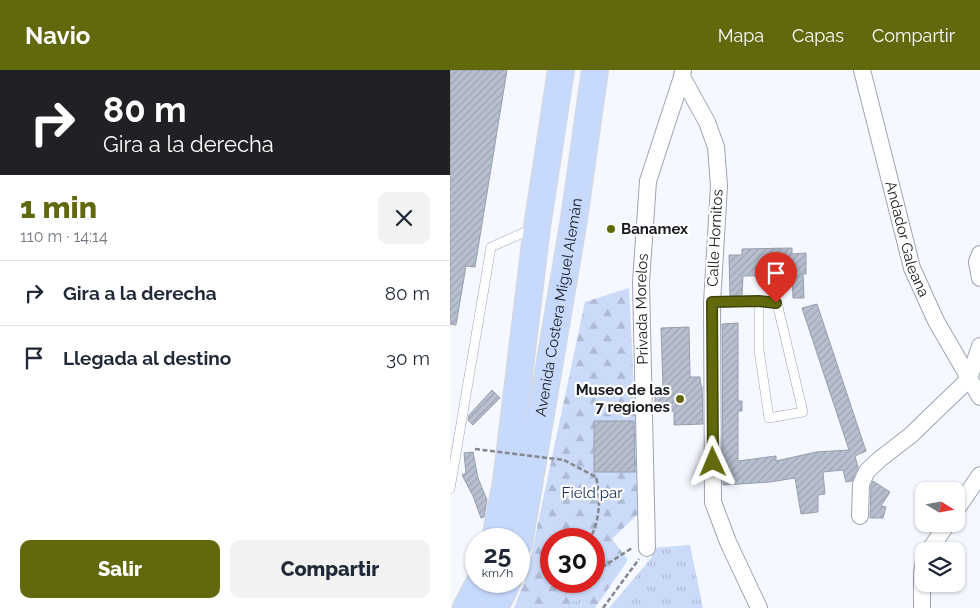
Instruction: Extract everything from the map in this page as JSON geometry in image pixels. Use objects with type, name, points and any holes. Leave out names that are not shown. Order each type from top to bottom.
[{"type":"main road","name":"Avenida Costera Miguel Alemán","points":[[497,528],[506,482],[537,227],[561,70]]},
{"type":"main road","name":"Avenida Costera Miguel Alemán","points":[[522,528],[574,219],[595,70]]},
{"type":"main road","points":[[466,608],[474,593]]},
{"type":"main road","points":[[495,608],[502,593]]},
{"type":"street","name":"Andador Galeana","points":[[862,70],[912,268],[936,321],[980,397]]},
{"type":"street","name":"Calle Hornitos","points":[[683,73],[707,122],[716,147],[718,186],[712,302],[713,502],[728,542],[759,608]]},
{"type":"street","name":"Privada Morelos","points":[[647,548],[640,282],[648,181],[683,73]]},
{"type":"street","points":[[980,254],[978,262],[980,278]]},
{"type":"street","points":[[860,516],[861,484],[867,471],[911,435],[969,379],[980,346]]},
{"type":"street","points":[[965,497],[980,475]]},
{"type":"street","points":[[922,592],[922,608]]},
{"type":"lane","points":[[450,489],[491,247],[537,227]]},
{"type":"lane","points":[[712,302],[759,301],[776,303],[803,412],[769,418],[759,350],[759,301]]},
{"type":"path","points":[[475,449],[564,460],[596,477],[600,496],[596,528]]},
{"type":"path","points":[[603,608],[647,548],[636,546],[605,565]]},
{"type":"green space","name":"Field par","points":[[629,288],[640,512],[612,539],[628,560],[595,608],[580,608],[581,599],[560,608],[514,608],[520,593],[530,593],[530,561],[585,302]]},
{"type":"green space","points":[[690,545],[703,608],[609,608],[652,557],[653,548]]},
{"type":"green space","points":[[581,598],[580,608],[560,608]]},
{"type":"building","points":[[450,70],[507,70],[475,267],[466,266],[456,325],[450,324]]},
{"type":"building","points":[[792,248],[792,254],[806,253],[806,274],[803,274],[804,298],[793,298],[792,275],[743,276],[742,295],[730,296],[729,255],[742,255],[742,249]]},
{"type":"building","points":[[817,304],[866,451],[855,456],[858,467],[852,481],[846,482],[843,470],[823,472],[825,494],[818,495],[818,512],[801,514],[795,478],[770,482],[723,485],[722,324],[738,323],[738,401],[742,401],[742,411],[738,411],[738,461],[776,456],[776,461],[816,452],[849,450],[802,308]]},
{"type":"building","points":[[689,327],[690,377],[700,377],[703,424],[674,425],[674,411],[655,411],[655,387],[663,387],[661,328]]},
{"type":"building","points":[[492,390],[500,398],[473,425],[468,420],[469,415]]},
{"type":"building","points":[[594,421],[634,421],[635,472],[594,472]]},
{"type":"building","points":[[473,452],[478,478],[487,500],[484,517],[481,518],[473,496],[462,475],[466,473],[464,453]]},
{"type":"building","points":[[873,481],[890,492],[881,506],[886,507],[883,518],[870,518],[871,486]]},
{"type":"place","name":"Banamex","points":[[611,229]]},
{"type":"place","name":"Museo de las 7 regiones","points":[[680,399]]},
{"type":"route","points":[[713,462],[712,302],[759,301],[776,303]]}]
